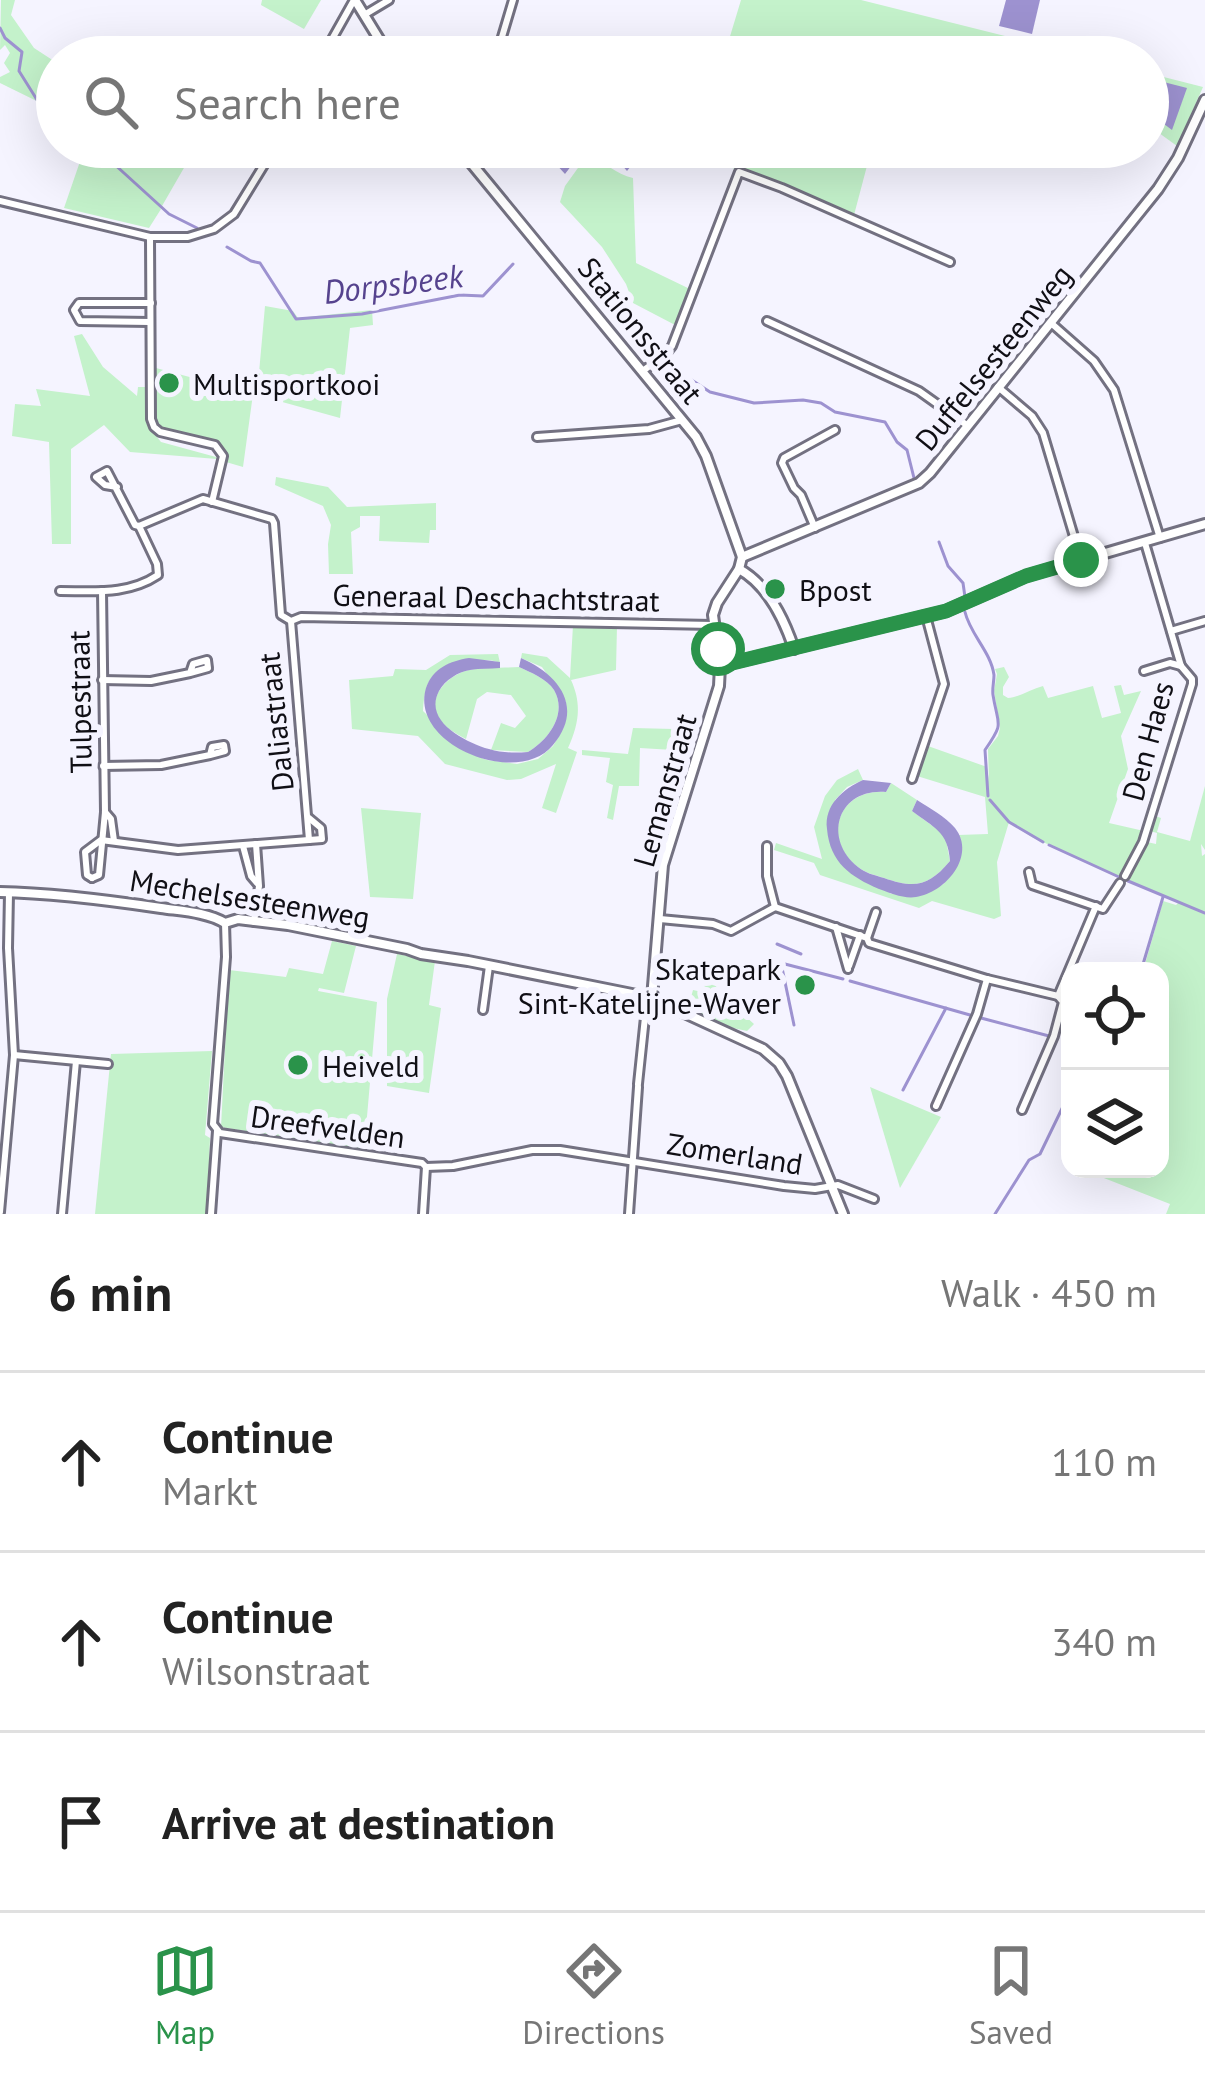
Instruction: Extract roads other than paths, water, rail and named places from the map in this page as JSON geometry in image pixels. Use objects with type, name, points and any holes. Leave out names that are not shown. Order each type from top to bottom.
[{"type":"street","points":[[334,36],[354,0],[378,36]]},
{"type":"street","points":[[364,15],[389,0]]},
{"type":"street","points":[[502,36],[513,0]]},
{"type":"street","name":"Duffelsesteenweg","points":[[742,556],[919,483],[1158,189],[1205,100]]},
{"type":"street","points":[[0,201],[150,237],[188,237],[222,224],[240,207],[263,168]]},
{"type":"street","name":"Stationsstraat","points":[[479,168],[683,419],[706,456],[742,556],[740,569],[717,603],[713,625]]},
{"type":"street","points":[[644,370],[672,346],[739,172],[950,262]]},
{"type":"street","points":[[117,487],[135,525],[140,526],[193,501],[212,502],[223,456],[214,445],[160,432],[151,419],[150,237]]},
{"type":"street","points":[[151,303],[79,303],[74,310],[80,321],[151,322]]},
{"type":"street","points":[[767,321],[919,391],[968,426]]},
{"type":"street","points":[[1051,323],[1094,362],[1114,390],[1160,538]]},
{"type":"street","points":[[998,387],[1032,416],[1043,433],[1081,560]]},
{"type":"street","points":[[537,437],[650,429],[683,419]]},
{"type":"street","points":[[814,528],[782,463],[835,430]]},
{"type":"street","name":"Generaal Deschachtstraat","points":[[212,502],[263,515],[274,523],[281,615],[291,621],[380,617],[713,625]]},
{"type":"street","points":[[713,625],[720,666],[926,616],[1026,576],[1205,524]]},
{"type":"street","points":[[60,591],[124,590],[158,575],[140,526]]},
{"type":"street","name":"Den Haes","points":[[1096,906],[1103,909],[1138,854],[1192,684],[1181,666],[1145,543]]},
{"type":"street","points":[[740,569],[763,588],[794,649]]},
{"type":"street","name":"Tulpestraat","points":[[102,591],[104,840],[99,875],[89,877],[85,853],[104,840]]},
{"type":"street","points":[[912,779],[944,684],[926,616]]},
{"type":"street","name":"Daliastraat","points":[[291,621],[309,840],[322,839],[321,828],[308,818]]},
{"type":"street","points":[[1171,631],[1205,621]]},
{"type":"street","name":"Lemanstraat","points":[[649,998],[668,844],[716,697],[720,666]]},
{"type":"street","name":"Den Haes","points":[[1144,671],[1181,666]]},
{"type":"street","points":[[102,680],[190,674]]},
{"type":"street","points":[[103,766],[161,765],[210,754]]},
{"type":"street","name":"Tulpestraat","points":[[105,812],[111,819],[114,841]]},
{"type":"street","points":[[104,840],[178,850],[309,840]]},
{"type":"street","points":[[254,922],[259,886],[256,844]]},
{"type":"street","points":[[243,845],[250,876],[259,886]]},
{"type":"street","points":[[766,846],[766,876],[775,907]]},
{"type":"street","points":[[1029,872],[1031,885],[1096,906],[1058,996]]},
{"type":"street","points":[[0,1212],[14,1055],[5,892]]},
{"type":"street","name":"Mechelsesteenweg","points":[[5,892],[185,911],[225,923],[238,919],[288,925],[649,998],[749,1041],[778,1063],[788,1076],[843,1214]]},
{"type":"street","points":[[659,920],[713,924],[731,931],[775,907],[863,936],[869,943],[1058,996],[1063,1002],[1054,1036],[1022,1110]]},
{"type":"street","points":[[836,927],[848,969],[876,912]]},
{"type":"street","name":"Dreefvelden","points":[[225,923],[213,1124],[217,1131],[426,1167],[543,1149],[632,1162]]},
{"type":"street","points":[[483,1010],[489,966]]},
{"type":"street","points":[[936,1106],[977,1014],[987,979]]},
{"type":"street","points":[[628,1214],[649,998]]},
{"type":"street","points":[[14,1055],[108,1064]]},
{"type":"street","points":[[62,1214],[76,1061]]},
{"type":"street","points":[[211,1214],[217,1131]]},
{"type":"street","name":"Zomerland","points":[[632,1162],[784,1186],[847,1187],[874,1199]]},
{"type":"street","name":"Dreefvelden","points":[[423,1214],[426,1167]]},
{"type":"waterway","name":"Dorpsbeek","points":[[0,28],[22,52],[19,71],[36,98]]},
{"type":"waterway","name":"Dorpsbeek","points":[[118,168],[169,214],[197,228]]},
{"type":"waterway","name":"Dorpsbeek","points":[[227,247],[260,263],[296,319],[362,314],[460,295],[483,296],[513,264]]},
{"type":"waterway","name":"Dorpsbeek","points":[[656,368],[687,377],[710,392],[754,403],[803,400],[885,422],[907,450],[914,478]]},
{"type":"waterway","name":"Dorpsbeek","points":[[939,542],[948,566],[963,583],[965,597]]},
{"type":"waterway","name":"Dorpsbeek","points":[[965,612],[994,675],[998,724],[985,750],[988,796]]},
{"type":"waterway","name":"Dorpsbeek","points":[[990,800],[1009,822],[1043,842]]},
{"type":"waterway","name":"Dorpsbeek","points":[[1049,845],[1119,877]]},
{"type":"waterway","name":"Dorpsbeek","points":[[1128,881],[1205,913]]},
{"type":"waterway","points":[[1144,962],[1163,897]]},
{"type":"waterway","points":[[777,944],[801,954]]},
{"type":"waterway","points":[[794,1025],[781,963],[843,979]]},
{"type":"waterway","points":[[850,981],[970,1015]]},
{"type":"waterway","points":[[903,1090],[946,1008]]},
{"type":"waterway","points":[[981,1018],[1049,1036]]},
{"type":"waterway","points":[[995,1214],[1029,1160],[1040,1154],[1061,1111]]},
{"type":"place","name":"Multisportkooi","points":[[169,383]]},
{"type":"place","name":"Bpost","points":[[775,589]]},
{"type":"place","name":"Skatepark Sint-Katelijne-Waver","points":[[805,985]]},
{"type":"place","name":"Heiveld","points":[[298,1065]]}]
